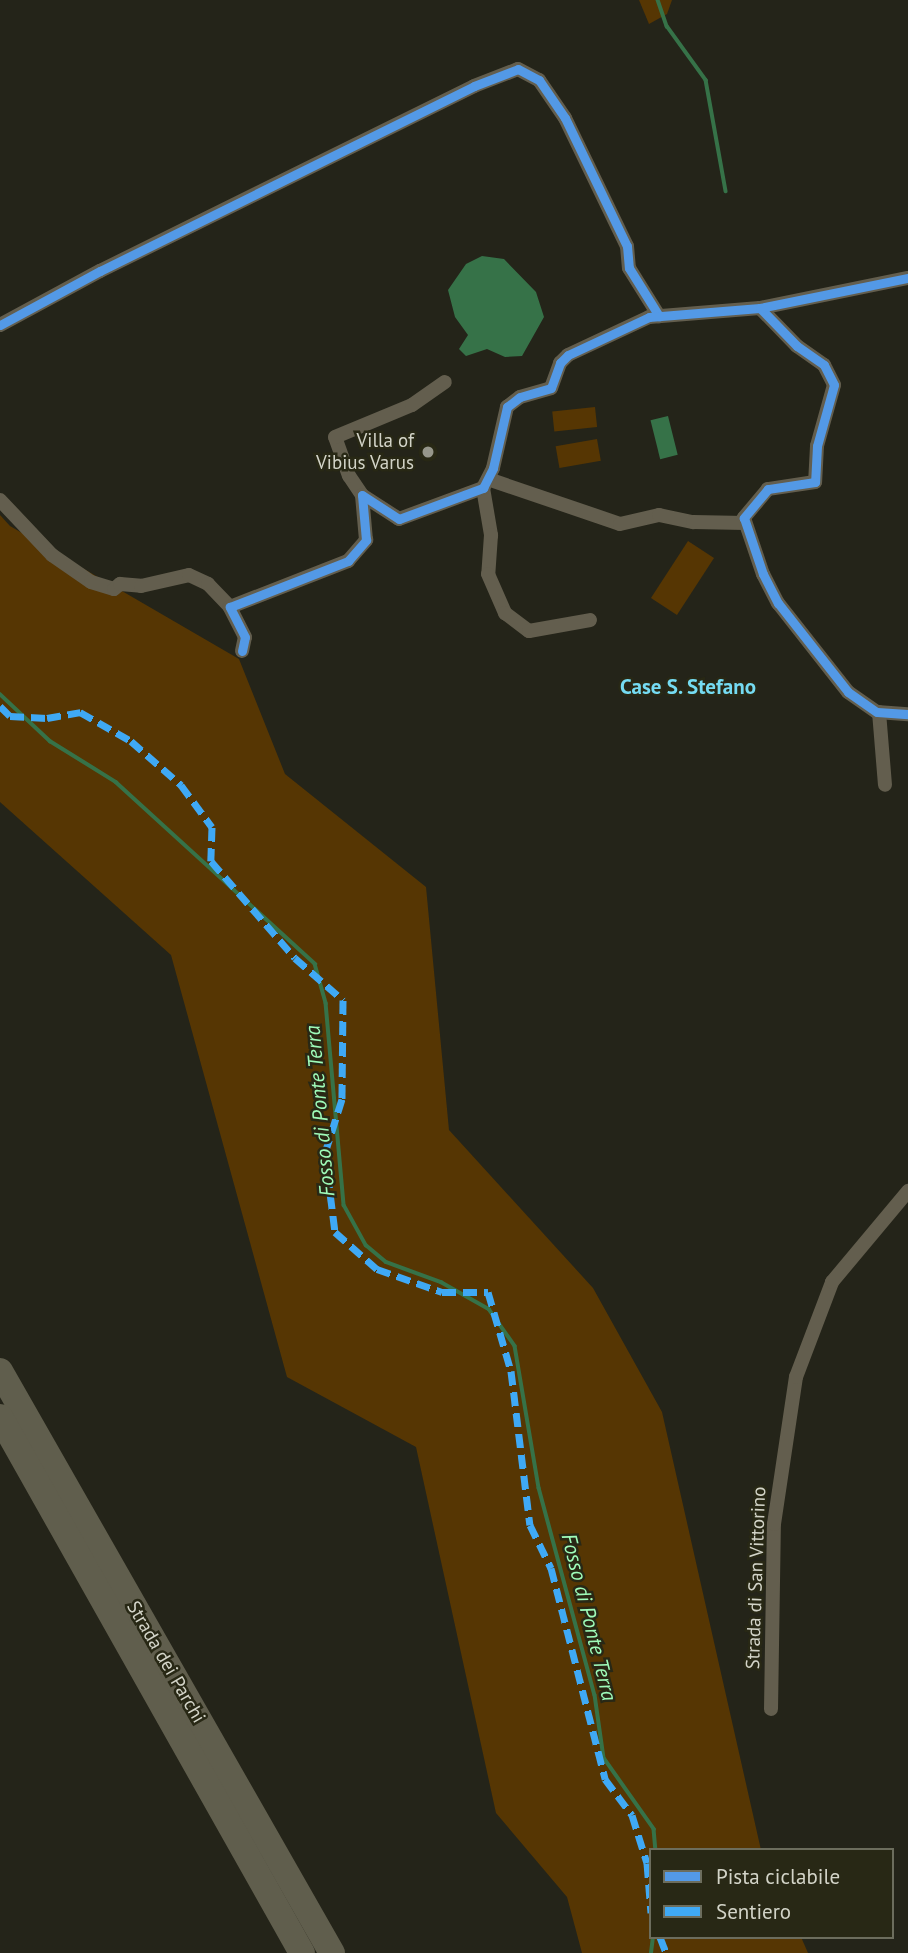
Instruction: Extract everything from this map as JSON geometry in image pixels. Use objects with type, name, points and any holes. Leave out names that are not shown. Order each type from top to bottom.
[{"type":"highway","name":"Strada dei Parchi","points":[[0,1371],[332,1953]]},
{"type":"highway","name":"Strada dei Parchi","points":[[0,1417],[302,1953]]},
{"type":"street","points":[[0,325],[100,271],[474,86],[518,69],[536,77],[565,118],[627,246],[629,268],[659,316]]},
{"type":"street","points":[[590,620],[529,631],[505,612],[488,574],[491,536],[486,484],[502,417],[510,404],[551,388],[560,363],[568,355],[659,316],[760,308],[908,278]]},
{"type":"street","points":[[760,308],[797,346],[824,365],[834,384],[817,446],[815,482],[768,489],[747,513],[745,523],[778,603],[834,678],[858,701],[879,712],[908,714]]},
{"type":"street","points":[[230,607],[348,561],[366,540],[362,495],[337,452],[335,436],[412,405],[445,382]]},
{"type":"street","points":[[362,495],[398,519],[486,484],[620,524],[659,515],[693,522],[745,523]]},
{"type":"street","points":[[0,500],[52,555],[91,582],[114,589],[120,584],[141,586],[189,575],[208,584],[230,607],[246,637],[242,651]]},
{"type":"street","points":[[879,712],[885,785]]},
{"type":"street","name":"Strada di San Vittorino","points":[[771,1709],[774,1524],[793,1387],[826,1293],[864,1238],[908,1191]]},
{"type":"shaded area","points":[[639,0],[672,0],[667,14],[649,24]]},
{"type":"shaded area","points":[[482,256],[504,259],[536,292],[544,317],[522,356],[505,357],[487,349],[466,356],[459,349],[468,335],[455,317],[448,290],[466,264]]},
{"type":"shaded area","points":[[595,407],[597,427],[554,431],[552,411]]},
{"type":"shaded area","points":[[668,416],[678,455],[660,459],[651,420]]},
{"type":"shaded area","points":[[597,439],[601,461],[559,468],[556,446]]},
{"type":"shaded area","points":[[0,515],[10,526],[239,659],[285,774],[426,887],[449,1130],[593,1288],[662,1412],[761,1848],[649,1848],[649,1939],[802,1939],[808,1953],[582,1953],[567,1897],[496,1813],[416,1447],[287,1377],[171,955],[0,802]]},
{"type":"shaded area","points":[[688,541],[714,558],[677,615],[651,598]]},
{"type":"waterway","points":[[658,0],[667,26],[706,80],[726,191]]},
{"type":"waterway","name":"Fosso di Ponte Terra","points":[[0,694],[50,741],[116,782],[315,964],[326,1003],[344,1205],[366,1245],[386,1262],[441,1282],[489,1309],[515,1346],[539,1488],[595,1695],[604,1758],[654,1829],[656,1848]]},
{"type":"waterway","name":"Fosso di Ponte Terra","points":[[651,1953],[653,1939]]},
{"type":"marked path","points":[[0,706],[10,716],[47,718],[80,712],[131,741],[181,785],[212,827],[211,861],[295,958],[343,1000],[342,1099],[325,1153],[335,1232],[377,1269],[442,1292],[488,1292],[511,1371],[530,1525],[551,1568],[605,1779],[632,1815],[647,1863],[649,1888]]},
{"type":"marked path","points":[[661,1939],[666,1953]]},
{"type":"cycle path","points":[[0,325],[100,271],[474,86],[518,69],[539,80],[565,118],[627,246],[629,268],[659,316]]},
{"type":"cycle path","points":[[242,651],[245,637],[230,607],[348,561],[366,540],[362,495],[399,519],[483,488],[493,468],[507,407],[520,397],[551,388],[560,363],[568,355],[649,317],[760,308],[908,278]]},
{"type":"cycle path","points":[[760,308],[797,346],[824,365],[834,385],[817,446],[815,482],[768,489],[744,518],[763,574],[778,603],[848,692],[877,712],[908,714]]},
{"type":"place","name":"Villa of Vibius Varus","points":[[428,452]]},
{"type":"district","name":"Case S. Stefano","points":[[688,687]]}]
